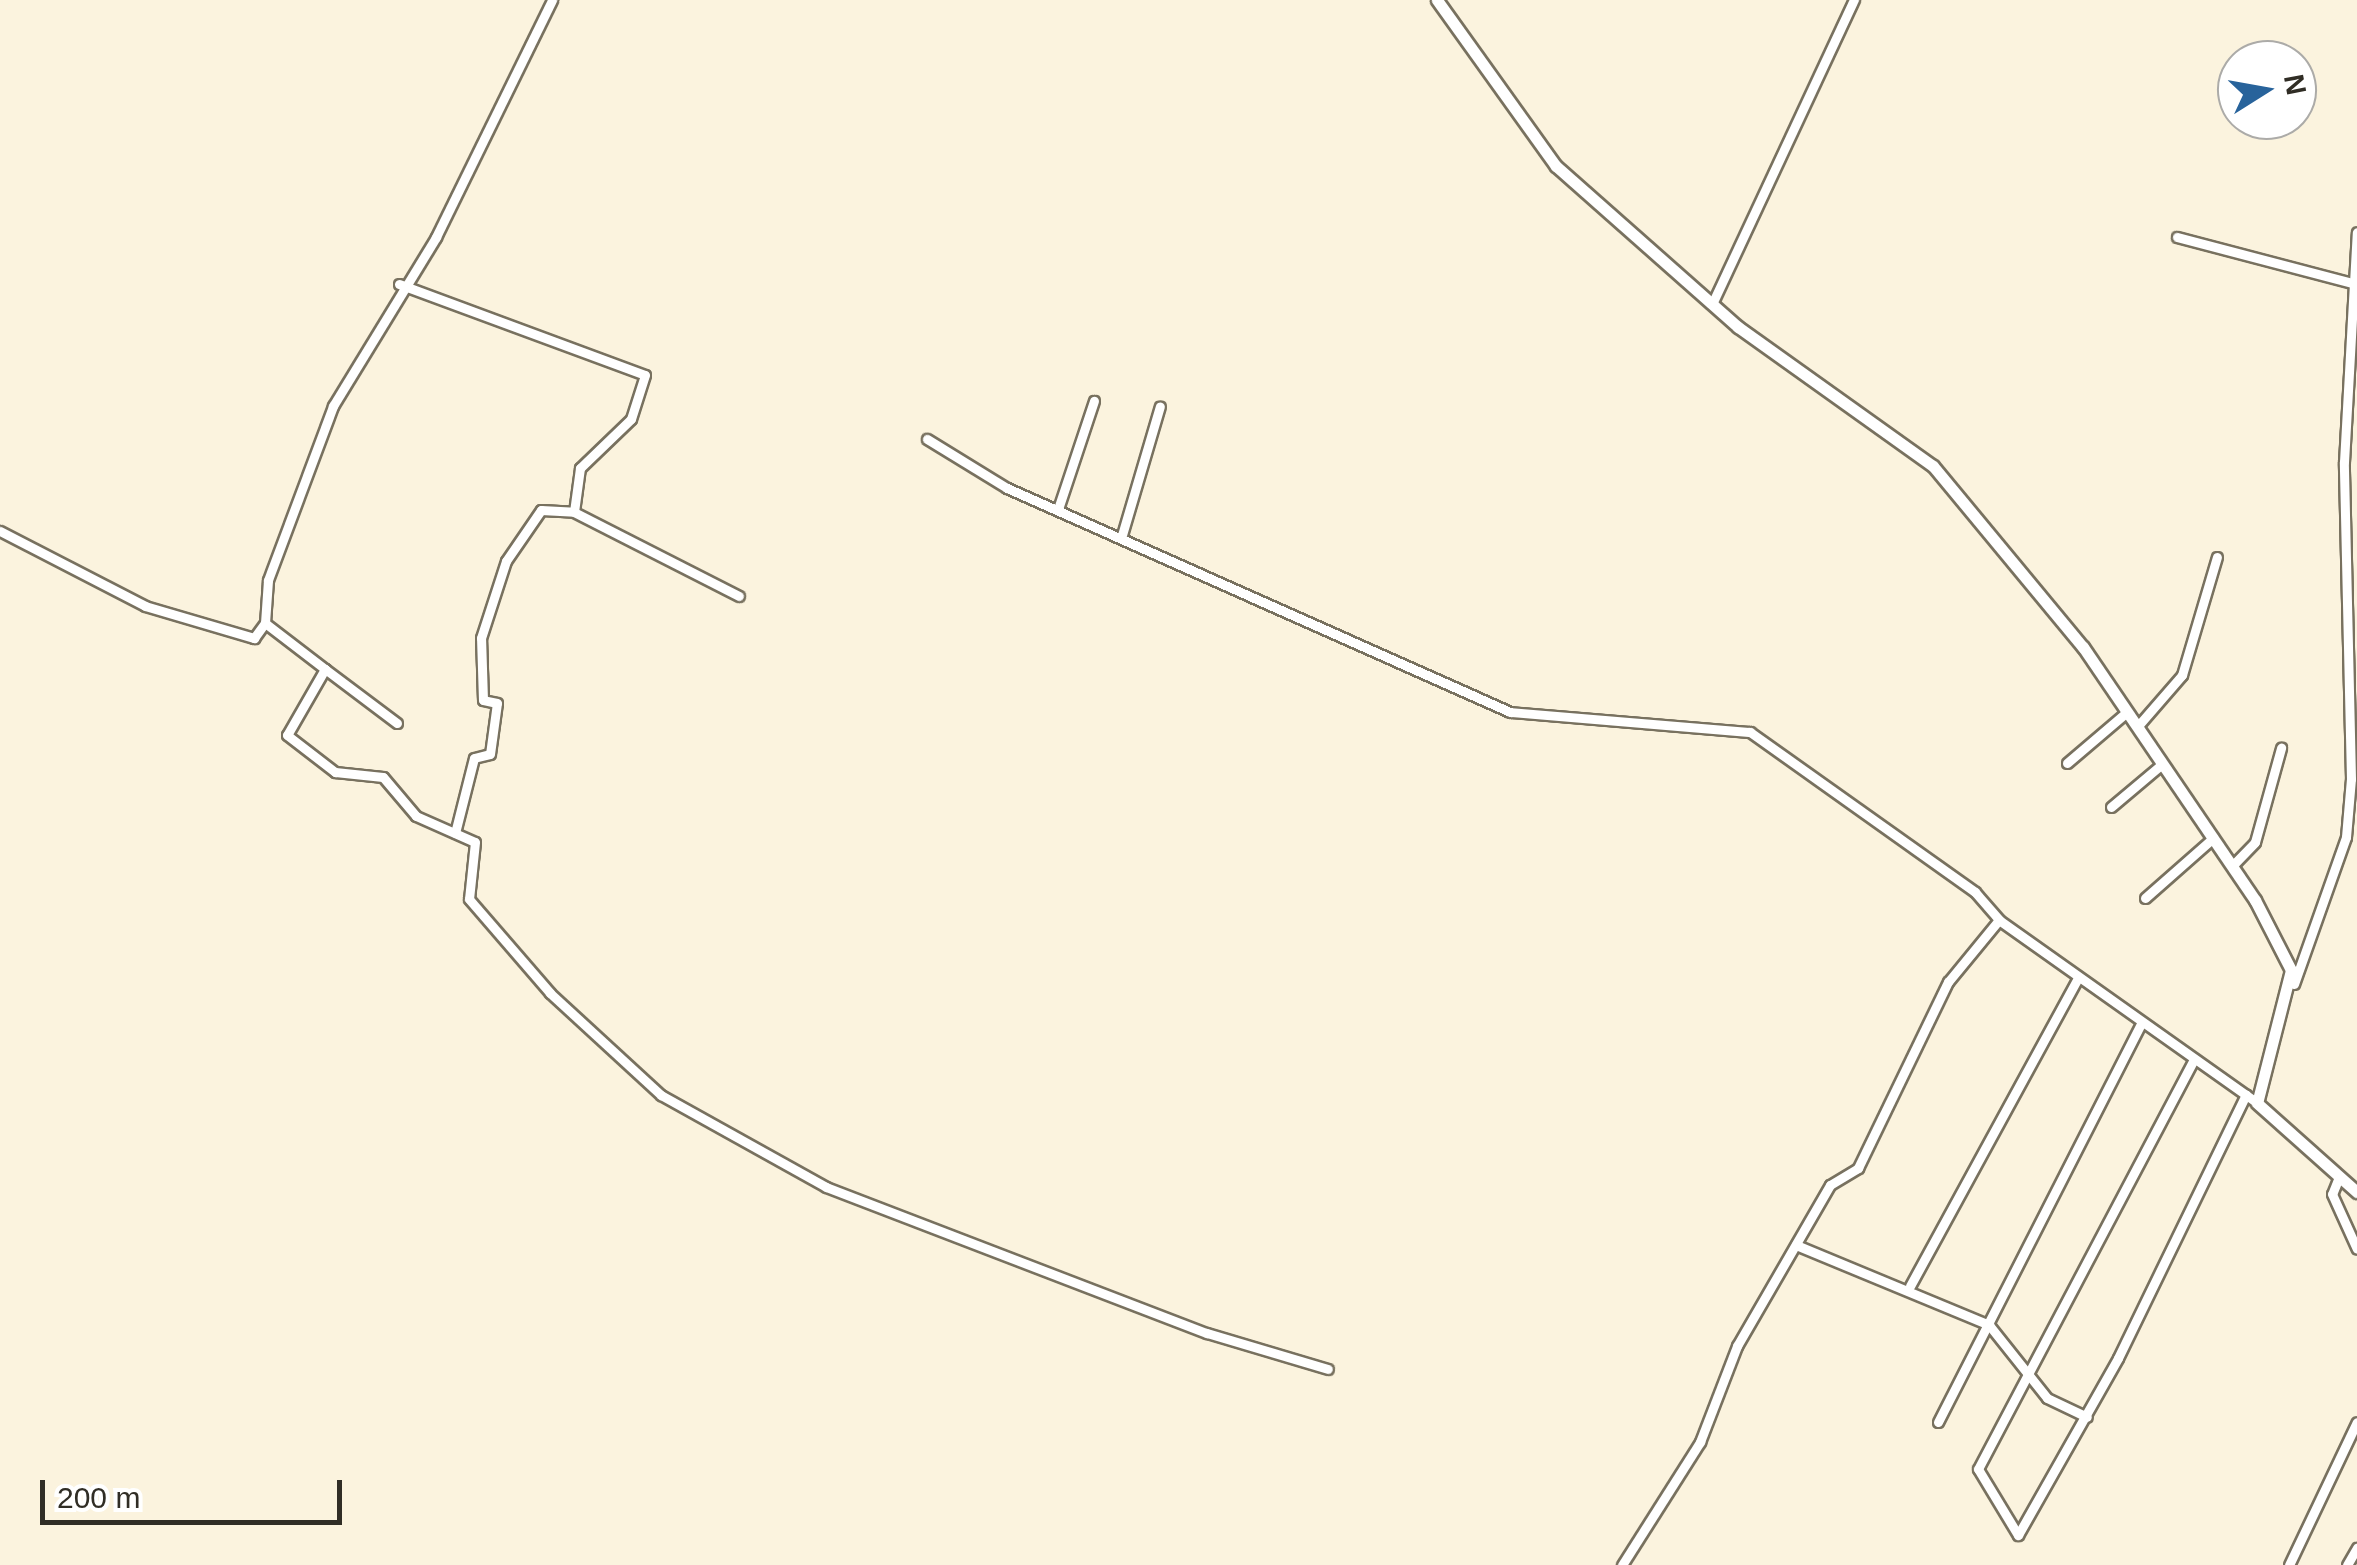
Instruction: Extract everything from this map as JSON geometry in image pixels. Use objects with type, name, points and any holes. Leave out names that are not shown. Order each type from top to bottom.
[{"type":"street","points":[[0,532],[145,606],[254,638],[265,623],[300,480],[399,284],[436,236],[552,0]]},
{"type":"street","points":[[1437,0],[1556,166],[1712,304],[1934,466],[2127,712],[2232,866],[2294,984]]},
{"type":"street","points":[[1712,304],[1854,0]]},
{"type":"street","points":[[2257,1103],[2346,837],[2351,779],[2343,553],[2357,232]]},
{"type":"street","points":[[2177,237],[2352,283]]},
{"type":"street","points":[[399,284],[645,375],[631,419],[580,468],[574,512]]},
{"type":"street","points":[[1058,509],[1094,400]]},
{"type":"street","points":[[1122,536],[1160,406]]},
{"type":"street","points":[[927,439],[1058,509],[1510,712],[1750,732],[1974,892],[1999,920],[2077,980],[2246,1094],[2357,1192]]},
{"type":"street","points":[[455,834],[474,758],[490,754],[497,704],[483,700],[481,638],[506,561],[541,510],[574,512],[739,596]]},
{"type":"street","points":[[2137,727],[2182,675],[2217,558]]},
{"type":"street","points":[[265,623],[396,723]]},
{"type":"street","points":[[325,668],[287,735],[335,772],[382,777],[416,816],[475,842],[469,899],[550,994],[661,1095],[826,1187],[1207,1333],[1328,1369]]},
{"type":"street","points":[[2067,762],[2127,712]]},
{"type":"street","points":[[2232,866],[2255,842],[2282,748]]},
{"type":"street","points":[[2112,806],[2162,764]]},
{"type":"street","points":[[2145,898],[2213,838]]},
{"type":"street","points":[[1622,1565],[1700,1442],[1737,1346],[1830,1185],[1858,1168],[1948,982],[1999,920]]},
{"type":"street","points":[[1910,1286],[2077,980]]},
{"type":"street","points":[[1938,1422],[2142,1022]]},
{"type":"street","points":[[2194,1059],[1978,1469],[2018,1534],[2087,1417],[2246,1094]]},
{"type":"street","points":[[2340,1177],[2332,1194],[2357,1249]]},
{"type":"street","points":[[1796,1245],[1910,1286],[1988,1324],[2046,1398],[2087,1417]]},
{"type":"street","points":[[2289,1565],[2357,1422]]},
{"type":"street","points":[[2347,1565],[2357,1548]]}]
